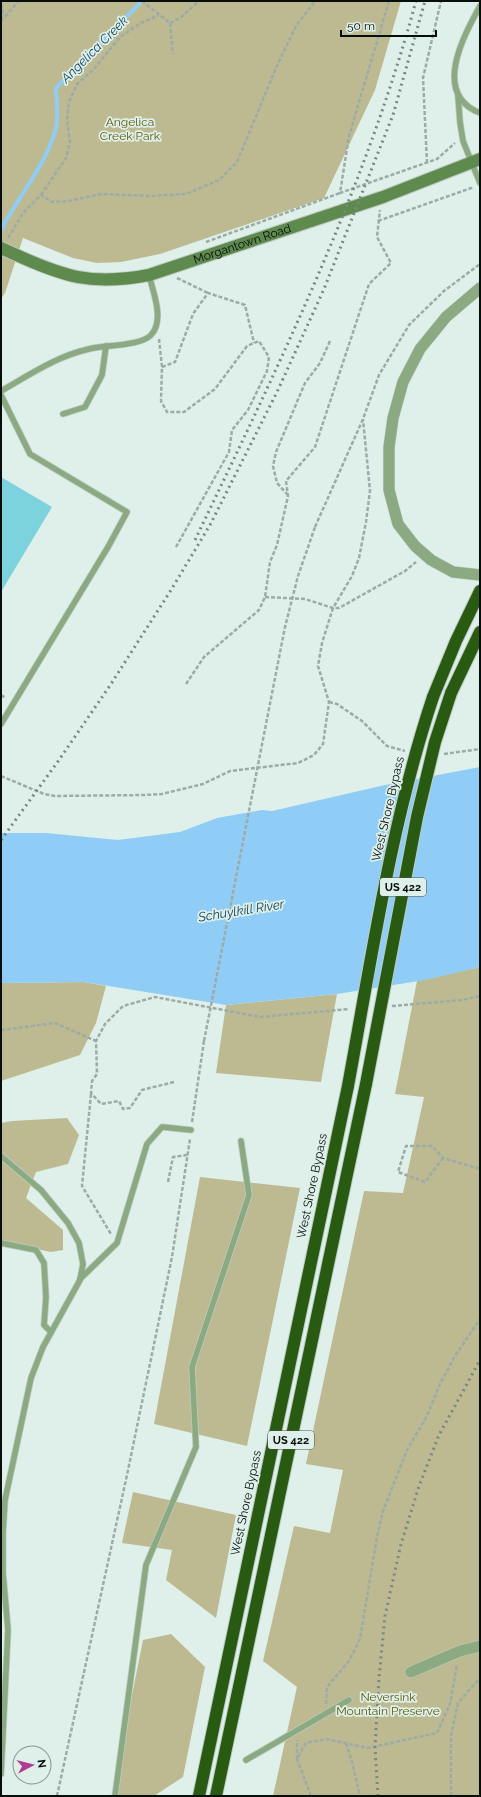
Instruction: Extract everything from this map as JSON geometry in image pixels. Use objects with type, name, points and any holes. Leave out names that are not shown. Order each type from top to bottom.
[{"type":"highway","name":"West Shore Bypass","points":[[199,1796],[348,1086],[399,817],[418,742],[433,697],[473,602],[480,591]]},
{"type":"highway","name":"US 422","points":[[216,1796],[366,1084],[416,817],[434,742],[451,693],[480,632]]},
{"type":"main road","name":"Morgantown Road","points":[[7,250],[57,272],[82,279],[109,281],[149,275],[170,270],[383,197],[476,160]]},
{"type":"street","points":[[480,288],[446,316],[420,349],[403,382],[393,418],[389,447],[389,490],[398,524],[415,546],[431,560],[453,572],[480,575]]},
{"type":"street","points":[[411,1672],[460,1651],[480,1646]]},
{"type":"lane","points":[[480,6],[462,44],[457,59],[454,82],[458,95],[463,141],[476,160],[480,184]]},
{"type":"lane","points":[[458,95],[469,108],[480,113]]},
{"type":"lane","points":[[1,391],[48,364],[88,349],[145,339],[151,336],[157,323],[157,309],[149,275]]},
{"type":"lane","points":[[63,414],[85,407],[102,375],[106,346]]},
{"type":"lane","points":[[1,394],[30,454],[126,512],[108,547],[1,724]]},
{"type":"lane","points":[[1,1774],[8,1630],[3,1594],[2,1532],[5,1500],[30,1378],[43,1347],[80,1280],[117,1243],[147,1144],[162,1127],[191,1130]]},
{"type":"lane","points":[[115,1796],[146,1565],[196,1447],[192,1366],[249,1195],[241,1141]]},
{"type":"lane","points":[[1,1156],[41,1190],[68,1223],[79,1243],[83,1264],[80,1280]]},
{"type":"lane","points":[[1,1243],[36,1250],[44,1264],[46,1297],[44,1325],[51,1332]]},
{"type":"lane","points":[[246,1760],[349,1700]]},
{"type":"path","points":[[1,21],[19,1]]},
{"type":"path","points":[[142,1],[170,23]]},
{"type":"path","points":[[170,23],[180,18],[199,1]]},
{"type":"path","points":[[41,195],[52,202],[69,202],[101,194],[149,196],[186,194],[219,180],[237,162],[276,68],[296,26],[315,1]]},
{"type":"path","points":[[340,193],[349,136],[389,1]]},
{"type":"path","points":[[427,163],[423,78],[441,1]]},
{"type":"path","points":[[1,4],[3,10],[1,21]]},
{"type":"path","points":[[8,238],[23,213],[41,195],[66,158],[70,143],[67,120],[68,108],[77,84],[94,69],[120,37],[142,23],[159,15]]},
{"type":"path","points":[[170,23],[172,54]]},
{"type":"path","points":[[206,242],[427,163],[437,159],[452,144],[463,141]]},
{"type":"path","points":[[378,221],[480,184]]},
{"type":"path","points":[[186,684],[204,657],[259,610],[265,597],[270,562],[277,545],[288,496],[286,480],[315,447],[369,284],[391,264],[377,237],[378,221],[383,197]]},
{"type":"path","points":[[57,1796],[127,1475],[172,1257],[204,1041],[285,626],[298,576],[315,527],[363,419],[379,375],[409,325],[444,291],[480,264]]},
{"type":"path","points":[[170,270],[178,279],[208,293],[245,305],[254,343]]},
{"type":"path","points":[[162,367],[176,362],[193,314],[208,293]]},
{"type":"path","points":[[157,323],[162,367],[161,401],[167,412],[184,412],[215,389],[246,346],[259,340],[269,357],[267,371],[248,410],[232,430],[229,452],[176,547]]},
{"type":"path","points":[[288,496],[277,483],[273,466],[276,452],[305,383],[320,363],[330,340]]},
{"type":"path","points":[[1,776],[44,794],[55,796],[145,795],[189,788],[202,784],[230,771],[298,763],[314,755],[323,744],[329,702],[318,666],[322,643],[333,608],[352,576],[359,558],[366,522],[370,491],[363,419]]},
{"type":"path","points":[[265,597],[305,599],[333,608],[339,608],[405,571],[424,554]]},
{"type":"path","points":[[1,695],[7,699]]},
{"type":"path","points":[[329,702],[337,704],[356,716],[387,746],[405,751]]},
{"type":"path","points":[[444,754],[480,749]]},
{"type":"path","points":[[384,1006],[462,1000],[480,996]]},
{"type":"path","points":[[117,1243],[82,1186],[92,1081],[98,1074],[96,1041],[104,1024],[123,1006],[154,997],[260,1017],[353,1009]]},
{"type":"path","points":[[1,1030],[55,1023],[96,1041]]},
{"type":"path","points":[[91,1093],[101,1104],[120,1101],[123,1109],[130,1108],[142,1090],[174,1082]]},
{"type":"path","points":[[443,1158],[425,1182],[398,1172],[406,1146],[432,1146],[443,1158],[480,1169]]},
{"type":"path","points":[[168,1182],[173,1156],[188,1155]]},
{"type":"path","points":[[326,1714],[327,1687],[349,1661],[360,1639],[377,1537],[383,1511],[407,1450],[427,1416],[440,1384],[455,1356],[480,1319]]},
{"type":"path","points":[[297,1759],[306,1743],[326,1739],[368,1748],[437,1733],[450,1704],[454,1676],[460,1651]]},
{"type":"path","points":[[451,1796],[451,1736],[458,1703],[480,1678]]},
{"type":"path","points":[[297,1738],[297,1759],[311,1796]]},
{"type":"path","points":[[346,1743],[360,1796]]},
{"type":"green space","name":"Angelica Creek Park","points":[[1,1],[401,1],[375,90],[324,198],[160,254],[121,262],[97,263],[73,258],[23,238],[5,293],[1,299]]},
{"type":"green space","name":"Neversink Mountain Preserve","points":[[480,967],[480,1796],[273,1796],[297,1687],[263,1661],[294,1526],[330,1533],[343,1470],[306,1464],[364,1191],[403,1193],[424,1097],[395,1094],[417,981]]},
{"type":"green space","points":[[84,982],[106,986],[96,1023],[80,1055],[1,1081],[1,983]]},
{"type":"green space","points":[[337,994],[321,1082],[216,1073],[226,1005]]},
{"type":"green space","points":[[67,1118],[79,1135],[68,1164],[36,1172],[26,1198],[63,1230],[63,1250],[51,1252],[1,1242],[1,1123]]},
{"type":"green space","points":[[200,1177],[300,1188],[247,1446],[154,1424]]},
{"type":"green space","points":[[133,1492],[236,1515],[216,1618],[166,1580],[172,1550],[122,1543]]},
{"type":"green space","points":[[171,1634],[205,1667],[183,1777],[154,1796],[112,1796],[143,1640]]},
{"type":"water","name":"Schuylkill River","points":[[480,767],[480,967],[425,980],[337,994],[226,1005],[84,982],[1,983],[1,833],[46,833],[118,840],[180,832],[217,818],[262,810],[272,811],[385,785]]},
{"type":"building","points":[[1,477],[52,507],[1,592]]},
{"type":"waterway","name":"Angelica Creek","points":[[1,230],[46,155],[57,123],[56,88],[142,1]]},
{"type":"railway","points":[[195,540],[258,408],[318,275],[346,208],[372,140],[416,1]]},
{"type":"railway","points":[[1,840],[59,760],[111,684],[171,590],[210,525],[277,392],[324,289],[393,115],[425,1]]},
{"type":"railway","points":[[378,1796],[375,1748],[379,1678],[385,1616],[401,1544],[419,1486],[439,1435],[480,1360]]}]
